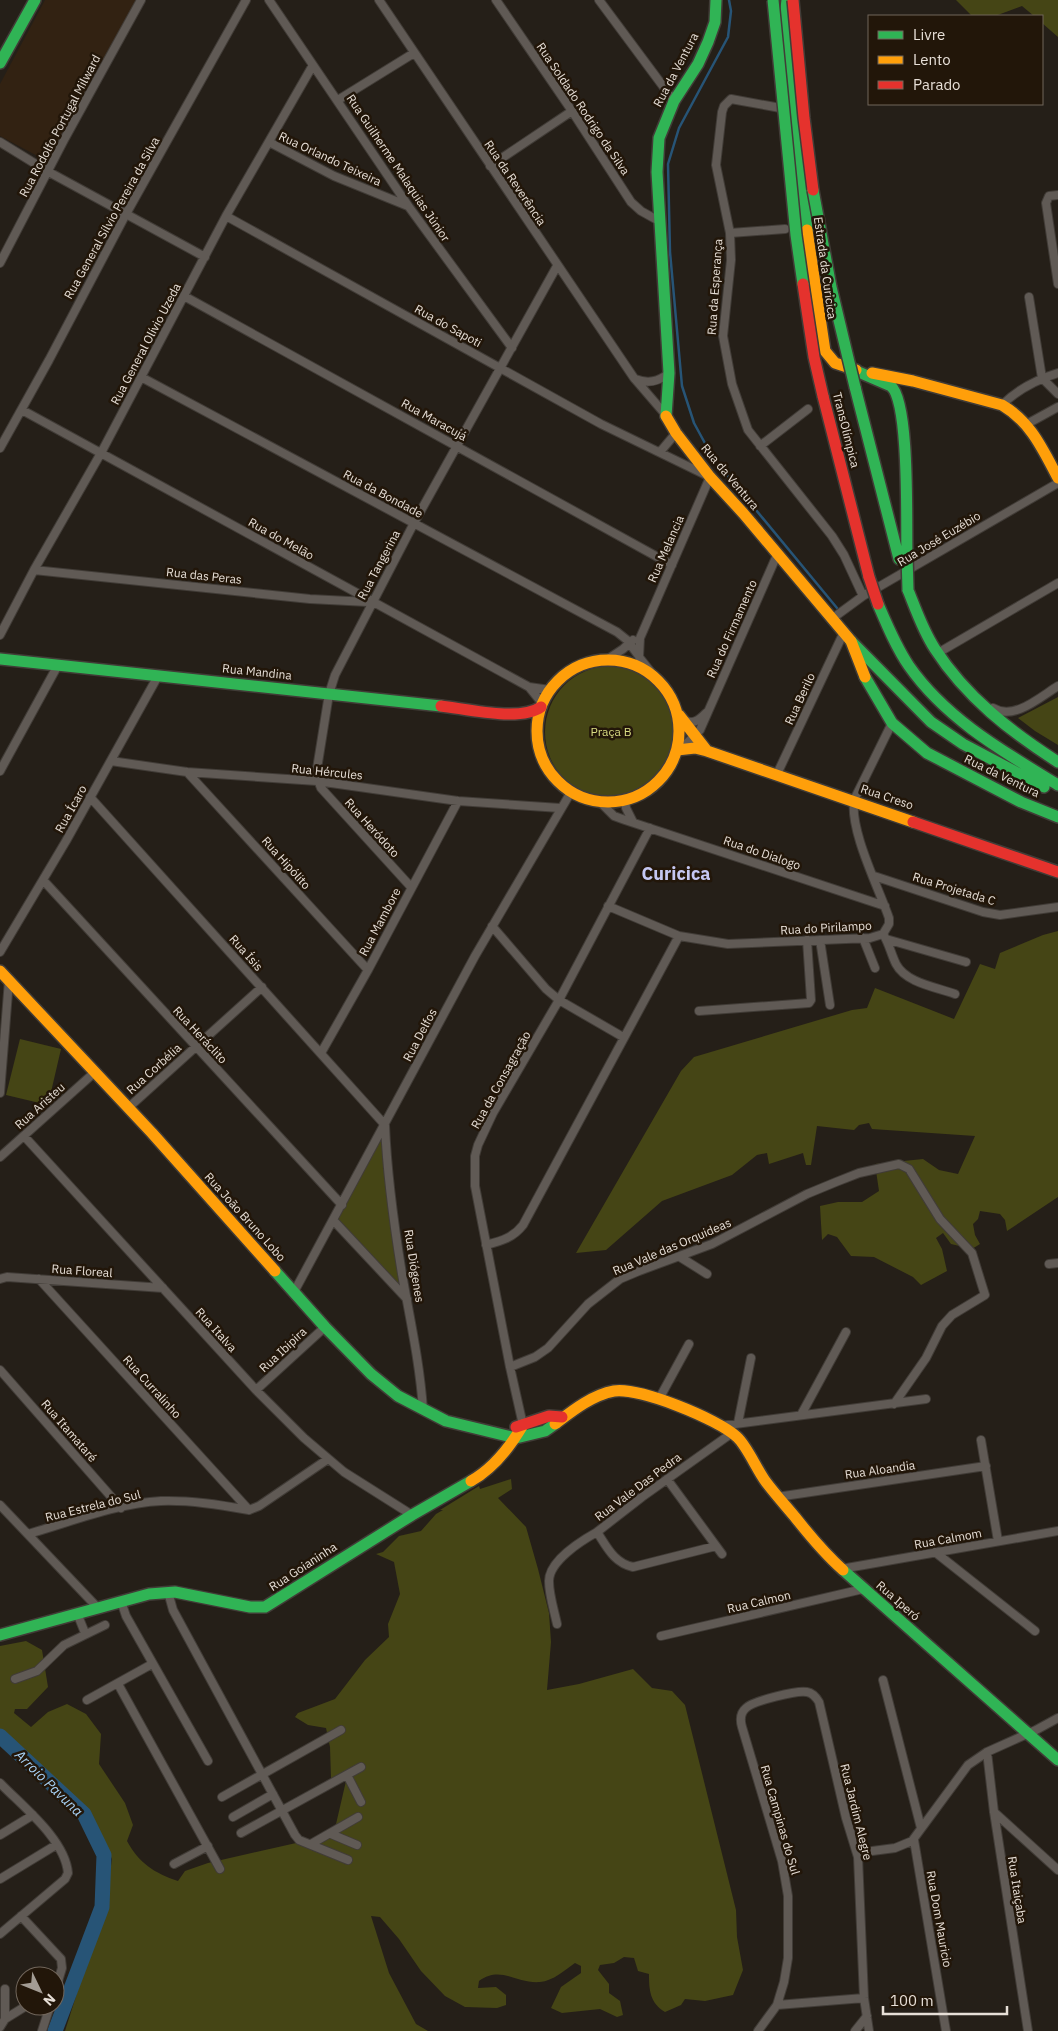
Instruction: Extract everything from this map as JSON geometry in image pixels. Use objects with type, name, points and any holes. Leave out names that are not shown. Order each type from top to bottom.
[{"type":"main road","points":[[0,63],[35,0]]},
{"type":"main road","name":"Rua da Ventura","points":[[716,0],[714,22],[708,42],[698,64],[674,101],[660,138],[657,172],[669,373],[665,414],[710,478],[848,637],[867,682],[892,724],[927,753],[947,765],[1014,799],[1058,817]]},
{"type":"main road","name":"TransOlímpica","points":[[772,0],[796,235],[813,349],[869,577],[878,604],[909,666],[950,712],[975,733],[1058,785]]},
{"type":"main road","name":"Estrada da Curicica","points":[[787,0],[786,16],[805,226],[826,356],[839,367],[912,381],[1002,406],[1012,410],[1027,424]]},
{"type":"main road","name":"TransOlímpica","points":[[793,0],[805,125],[821,238],[855,387],[903,557],[908,590],[935,648],[966,690],[1007,728],[1058,762]]},
{"type":"main road","points":[[854,370],[894,389],[899,398],[903,427],[903,557]]},
{"type":"main road","points":[[1027,424],[1058,478]]},
{"type":"main road","points":[[848,637],[931,722],[971,749],[1058,795]]},
{"type":"main road","name":"Rua Mandina","points":[[0,659],[512,714],[534,712],[541,705]]},
{"type":"main road","points":[[680,715],[677,749],[672,762],[658,782],[643,793],[626,800],[600,802],[585,799],[571,792],[556,780],[543,762],[538,746],[536,729],[541,705],[550,690],[565,673],[575,667],[608,659],[628,662],[642,668],[655,677],[668,692],[680,715],[707,751]]},
{"type":"main road","name":"Rua Mandina","points":[[512,714],[530,722],[536,729]]},
{"type":"main road","name":"Rua Creso","points":[[677,749],[695,748],[707,751],[854,800],[1058,872]]},
{"type":"main road","name":"Rua João Bruno Lobo","points":[[0,971],[128,1108],[325,1326],[383,1385],[398,1396],[446,1421],[516,1438]]},
{"type":"main road","points":[[516,1438],[545,1431],[562,1417],[599,1396],[613,1391],[633,1392],[658,1399],[700,1415],[720,1426],[735,1428]]},
{"type":"main road","points":[[501,1433],[549,1416],[562,1417]]},
{"type":"main road","name":"Rua Goianinha","points":[[0,1635],[149,1594],[168,1592],[250,1607],[265,1607],[412,1515],[482,1475],[516,1438],[523,1424]]},
{"type":"main road","name":"Rua Iperó","points":[[735,1428],[766,1482],[828,1557],[1058,1760]]},
{"type":"street","name":"Rua Rodolfo Portugal Milward","points":[[0,263],[141,0]]},
{"type":"street","name":"Rua General Sílvio Pereira da Silva","points":[[0,448],[126,214],[246,0]]},
{"type":"street","name":"Rua Guilherme Malaquias Júnior","points":[[269,0],[409,207],[512,348]]},
{"type":"street","name":"Rua da Reverência","points":[[379,0],[634,378],[665,414]]},
{"type":"street","name":"Rua Soldado Rodrigo da Silva","points":[[496,0],[572,111],[631,202],[641,211],[660,221]]},
{"type":"street","points":[[599,0],[674,101]]},
{"type":"street","points":[[338,100],[414,53]]},
{"type":"street","name":"Rua General Olívio Uzeda","points":[[0,635],[34,570],[101,452],[226,216],[313,65]]},
{"type":"street","name":"Rua da Esperança","points":[[794,111],[736,99],[731,99],[724,106],[716,165],[730,233],[731,260],[724,322],[724,345],[732,384],[748,430],[832,536],[844,555],[863,596]]},
{"type":"street","points":[[490,166],[572,111]]},
{"type":"street","points":[[0,142],[48,171],[205,257]]},
{"type":"street","name":"Rua Orlando Teixeira","points":[[269,142],[334,176],[409,207]]},
{"type":"street","points":[[1058,195],[1049,196],[1046,203],[1058,284]]},
{"type":"street","name":"Rua do Sapoti","points":[[226,216],[601,424],[710,478]]},
{"type":"street","points":[[730,233],[785,229]]},
{"type":"street","name":"Rua Tangerina","points":[[329,694],[335,675],[372,602],[557,266]]},
{"type":"street","name":"Rua Maracujá","points":[[184,296],[672,565]]},
{"type":"street","points":[[1029,297],[1042,378],[1058,394]]},
{"type":"street","points":[[634,378],[648,382],[663,378],[669,373]]},
{"type":"street","points":[[1002,406],[1026,387],[1042,378],[1058,373]]},
{"type":"street","name":"Rua da Bondade","points":[[141,377],[614,630],[630,643],[639,657]]},
{"type":"street","points":[[1027,424],[1058,407]]},
{"type":"street","points":[[760,446],[808,409]]},
{"type":"street","name":"Rua do Melão","points":[[22,410],[529,687],[550,690]]},
{"type":"street","points":[[660,452],[676,432]]},
{"type":"street","name":"Rua Melancia","points":[[639,657],[638,644],[642,629],[710,478]]},
{"type":"street","name":"Rua José Euzébio","points":[[833,618],[863,596],[1058,483]]},
{"type":"street","name":"Rua do Firmamento","points":[[677,749],[700,730],[777,555]]},
{"type":"street","name":"Rua das Peras","points":[[34,570],[310,599],[372,602]]},
{"type":"street","points":[[943,650],[1058,583]]},
{"type":"street","name":"Rua Melancia","points":[[608,659],[623,650],[642,629]]},
{"type":"street","points":[[614,630],[623,650]]},
{"type":"street","name":"Rua Berilo","points":[[777,774],[848,637]]},
{"type":"street","points":[[937,639],[969,686],[991,707],[1000,712],[1016,711],[1058,686]]},
{"type":"street","points":[[639,657],[655,677]]},
{"type":"street","points":[[0,771],[58,666]]},
{"type":"street","name":"Rua Ícaro","points":[[0,952],[43,880],[158,676]]},
{"type":"street","name":"Rua do Melão","points":[[529,687],[541,705]]},
{"type":"street","points":[[317,781],[316,775],[329,694]]},
{"type":"street","points":[[680,715],[692,723],[707,712]]},
{"type":"street","name":"Rua do Pirilampo","points":[[608,906],[679,936],[728,944],[885,937],[888,924],[885,906],[854,822],[854,800],[892,724]]},
{"type":"street","name":"Rua Hércules","points":[[111,761],[187,772],[317,781],[458,801],[560,808]]},
{"type":"street","name":"Rua Hipólito","points":[[187,772],[368,970]]},
{"type":"street","name":"Rua Heródoto","points":[[317,781],[321,788],[411,887]]},
{"type":"street","name":"Rua Delfos","points":[[294,1292],[492,926],[571,792]]},
{"type":"street","name":"Rua Ísis","points":[[90,797],[385,1125]]},
{"type":"street","points":[[626,800],[626,808],[633,822]]},
{"type":"street","name":"Rua Mambore","points":[[321,1053],[368,970],[458,801]]},
{"type":"street","name":"Rua do Dialogo","points":[[600,802],[614,816],[885,906]]},
{"type":"street","points":[[540,808],[546,811],[554,820]]},
{"type":"street","name":"Rua da Consagração","points":[[523,1424],[474,1186],[475,1156],[493,1113],[558,1000],[650,828]]},
{"type":"street","name":"Rua Projetada C","points":[[874,876],[983,912],[1000,915],[1058,907]]},
{"type":"street","name":"Rua Heráclito","points":[[43,880],[342,1205]]},
{"type":"street","points":[[492,926],[546,989],[558,1000],[623,1037]]},
{"type":"street","points":[[486,1245],[509,1238],[517,1233],[523,1225],[679,936]]},
{"type":"street","points":[[885,937],[966,962]]},
{"type":"street","points":[[885,937],[896,964],[901,971],[917,981],[955,994]]},
{"type":"street","points":[[862,938],[875,968]]},
{"type":"street","points":[[699,1011],[809,1003],[811,1000],[807,940]]},
{"type":"street","points":[[820,940],[830,1005]]},
{"type":"street","points":[[0,1093],[9,980]]},
{"type":"street","name":"Rua Corbélia","points":[[128,1108],[262,987]]},
{"type":"street","name":"Rua Aristeu","points":[[0,1157],[95,1072]]},
{"type":"street","name":"Rua Diógenes","points":[[385,1125],[389,1177],[407,1300],[420,1370],[423,1410]]},
{"type":"street","name":"Rua Italva","points":[[24,1136],[256,1390],[344,1472],[412,1515]]},
{"type":"street","name":"Rua Vale das Orquideas","points":[[510,1367],[535,1357],[548,1348],[588,1304],[620,1280],[720,1241],[807,1194],[859,1173],[904,1165],[909,1169],[940,1219],[972,1253],[988,1293],[952,1315],[942,1326],[926,1358],[894,1404]]},
{"type":"street","points":[[334,1221],[407,1300]]},
{"type":"street","points":[[680,1257],[707,1274]]},
{"type":"street","points":[[1049,1264],[1058,1263]]},
{"type":"street","name":"Rua Floreal","points":[[0,1279],[7,1277],[163,1288]]},
{"type":"street","name":"Rua Curralinho","points":[[38,1279],[249,1510]]},
{"type":"street","name":"Rua Ibipira","points":[[256,1390],[325,1326]]},
{"type":"street","points":[[801,1415],[846,1332]]},
{"type":"street","points":[[658,1399],[689,1344]]},
{"type":"street","points":[[751,1358],[735,1428],[801,1415],[926,1399]]},
{"type":"street","name":"Rua Itamataré","points":[[0,1370],[121,1508]]},
{"type":"street","name":"Rua Vale Das Pedra","points":[[716,1546],[633,1567],[623,1565],[614,1558],[596,1532],[735,1428]]},
{"type":"street","points":[[981,1440],[998,1541]]},
{"type":"street","points":[[249,1510],[259,1506],[328,1459]]},
{"type":"street","name":"Rua Aloandia","points":[[777,1497],[986,1466]]},
{"type":"street","points":[[666,1479],[722,1554]]},
{"type":"street","name":"Rua Estrela do Sul","points":[[28,1534],[121,1508],[159,1502],[183,1502],[249,1510]]},
{"type":"street","points":[[0,1505],[97,1607]]},
{"type":"street","name":"Rua Calmom","points":[[841,1569],[1058,1531]]},
{"type":"street","points":[[557,1624],[549,1582],[550,1572],[558,1560],[596,1532]]},
{"type":"street","points":[[935,1552],[1036,1631]]},
{"type":"street","name":"Rua Calmon","points":[[660,1636],[863,1589]]},
{"type":"street","points":[[168,1592],[173,1610],[295,1835],[299,1840],[348,1860]]},
{"type":"street","points":[[121,1601],[126,1616],[152,1664],[208,1761]]},
{"type":"street","points":[[77,1613],[85,1633]]},
{"type":"street","points":[[15,1678],[37,1671],[64,1645],[105,1624]]},
{"type":"street","points":[[87,1700],[152,1664]]},
{"type":"street","points":[[883,1680],[921,1828]]},
{"type":"street","points":[[118,1684],[220,1868]]},
{"type":"street","name":"Rua Campinas do Sul","points":[[758,2031],[777,2006],[788,1958],[788,1896],[782,1861],[741,1724],[741,1718],[744,1710],[752,1704],[793,1693],[811,1693]]},
{"type":"street","name":"Rua Jardim Alegre","points":[[811,1693],[817,1698],[821,1710],[835,1774],[857,1853],[862,1915],[864,1998],[869,2031]]},
{"type":"street","points":[[857,1853],[895,1848],[914,1840],[968,1765],[987,1752],[1058,1718]]},
{"type":"street","points":[[222,1797],[341,1730]]},
{"type":"street","name":"Rua Itaiçaba","points":[[987,1752],[994,1812],[1028,2031]]},
{"type":"street","points":[[241,1832],[362,1767]]},
{"type":"street","points":[[347,1775],[361,1802]]},
{"type":"street","points":[[0,1934],[67,1875],[68,1869],[56,1845],[33,1815],[1,1786]]},
{"type":"street","points":[[233,1817],[272,1794]]},
{"type":"street","points":[[994,1812],[1058,1870]]},
{"type":"street","points":[[0,1835],[33,1815]]},
{"type":"street","points":[[311,1844],[358,1817]]},
{"type":"street","points":[[331,1834],[357,1844]]},
{"type":"street","name":"Rua Dom Mauricio","points":[[914,1840],[946,2031]]},
{"type":"street","points":[[0,1879],[56,1845]]},
{"type":"street","points":[[174,1864],[208,1846]]},
{"type":"street","points":[[21,1916],[61,1959],[62,1966]]},
{"type":"street","points":[[5,1988],[5,2019]]},
{"type":"street","points":[[777,2006],[864,1998]]},
{"type":"street","points":[[0,2027],[5,2019],[15,2013]]},
{"type":"street","points":[[42,2031],[47,2016]]},
{"type":"street","points":[[855,2031],[867,2016]]},
{"type":"shaded area","points":[[45,0],[137,0],[47,161],[0,136],[0,84]]},
{"type":"green space","points":[[956,0],[1058,0],[1058,37],[1043,24],[1043,15],[1033,15],[1022,6],[998,15],[971,15]]},
{"type":"green space","name":"Praça B","points":[[611,666],[624,667],[636,671],[658,685],[672,707],[676,719],[676,745],[672,757],[658,779],[636,793],[624,797],[611,798],[598,797],[586,793],[564,779],[550,757],[546,745],[545,732],[546,719],[550,707],[564,685],[586,671],[598,667]]},
{"type":"green space","points":[[1058,697],[1058,745],[1018,718]]},
{"type":"green space","points":[[1058,931],[1058,1197],[1007,1231],[1005,1220],[1000,1214],[980,1211],[978,1219],[973,1224],[975,1235],[980,1244],[972,1249],[951,1244],[943,1233],[936,1238],[942,1249],[947,1271],[921,1285],[913,1277],[874,1257],[851,1256],[837,1237],[828,1234],[822,1240],[820,1206],[838,1202],[862,1202],[879,1191],[875,1164],[923,1159],[939,1170],[958,1174],[975,1136],[872,1129],[869,1123],[859,1125],[854,1130],[817,1126],[811,1165],[806,1165],[803,1153],[769,1164],[767,1153],[757,1155],[732,1175],[662,1201],[606,1250],[576,1253],[681,1071],[694,1057],[852,1010],[867,1008],[875,988],[954,1019],[980,964],[995,969],[1000,953],[1043,935]]},
{"type":"green space","points":[[20,1039],[61,1049],[48,1105],[6,1095]]},
{"type":"green space","points":[[385,1125],[407,1299],[334,1221]]},
{"type":"green space","points":[[511,1479],[512,1489],[498,1498],[526,1527],[538,1569],[549,1613],[551,1642],[547,1690],[579,1684],[633,1669],[652,1688],[672,1691],[685,1705],[736,1910],[737,1937],[743,1970],[733,1995],[705,2001],[685,1999],[681,2005],[665,2012],[656,2005],[651,1996],[649,1974],[638,1971],[634,1958],[624,1957],[614,1963],[600,1965],[598,1970],[609,1984],[609,1993],[620,2001],[623,2015],[617,2017],[600,2009],[562,2013],[551,2008],[561,1987],[581,1973],[581,1966],[575,1963],[554,1977],[540,1982],[531,1982],[502,1975],[487,1977],[479,1981],[478,1988],[496,1987],[506,1995],[506,2005],[497,2008],[465,2007],[445,1996],[421,1971],[399,1939],[380,1917],[371,1916],[389,1973],[416,2024],[428,2031],[65,2031],[106,1901],[112,1859],[95,1824],[84,1808],[0,1730],[0,1646],[26,1641],[42,1650],[48,1687],[27,1709],[15,1709],[14,1713],[31,1727],[48,1712],[67,1704],[86,1714],[101,1734],[99,1764],[125,1803],[133,1825],[127,1841],[142,1861],[154,1871],[178,1881],[185,1871],[208,1863],[305,1841],[333,1837],[346,1781],[331,1778],[330,1747],[326,1728],[308,1725],[295,1717],[298,1713],[335,1699],[365,1660],[389,1637],[388,1624],[400,1594],[394,1562],[376,1554],[383,1552],[399,1536],[421,1531],[436,1514],[443,1510],[440,1510],[479,1486],[480,1489]]},
{"type":"waterway","points":[[729,0],[731,11],[728,37],[679,128],[668,164],[670,252],[682,386],[694,423],[713,458],[837,608]]},
{"type":"waterway","name":"Arroio Pavuna","points":[[0,1736],[84,1814],[104,1855],[102,1907],[55,2031]]},
{"type":"traffic: fast","points":[[0,63],[35,0]]},
{"type":"traffic: fast","points":[[666,416],[669,373],[657,172],[659,138],[674,101],[698,64],[708,42],[715,22],[716,0]]},
{"type":"traffic: fast","points":[[773,0],[796,235],[803,284]]},
{"type":"traffic: fast","points":[[787,0],[785,16],[807,230]]},
{"type":"traffic: fast","points":[[813,190],[831,287],[855,387]]},
{"type":"traffic: fast","points":[[854,370],[891,386],[897,397],[901,415],[906,466],[907,555]]},
{"type":"traffic: fast","points":[[855,387],[899,559]]},
{"type":"traffic: fast","points":[[907,555],[908,590]]},
{"type":"traffic: fast","points":[[908,590],[931,642],[961,683],[1007,726],[1058,762]]},
{"type":"traffic: fast","points":[[878,604],[904,659],[940,702],[977,733],[1058,785]]},
{"type":"traffic: fast","points":[[851,641],[931,722],[963,744],[1044,787]]},
{"type":"traffic: fast","points":[[0,659],[441,706]]},
{"type":"traffic: fast","points":[[865,677],[892,723],[927,753],[1021,802],[1058,817]]},
{"type":"traffic: fast","points":[[275,1271],[325,1327],[371,1374],[398,1396],[446,1421],[516,1438],[545,1431],[555,1424]]},
{"type":"traffic: fast","points":[[0,1635],[149,1594],[175,1592],[250,1607],[265,1607],[412,1515],[471,1481]]},
{"type":"traffic: fast","points":[[843,1570],[1058,1760]]},
{"type":"traffic: slow","points":[[807,230],[825,351],[835,363],[856,370]]},
{"type":"traffic: slow","points":[[872,373],[913,381],[1002,405],[1029,428],[1058,478]]},
{"type":"traffic: slow","points":[[666,416],[676,433],[710,477],[743,513],[851,641],[865,677]]},
{"type":"traffic: slow","points":[[608,660],[622,661],[635,665],[648,672],[658,681],[667,691],[674,704],[678,717],[679,731],[678,745],[674,758],[667,771],[658,781],[648,790],[635,797],[622,801],[608,802],[594,801],[581,797],[568,790],[558,781],[549,771],[542,758],[538,745],[537,731],[538,717],[542,704],[549,691],[558,681],[568,672],[581,665],[594,661],[608,660]]},
{"type":"traffic: slow","points":[[679,715],[707,751]]},
{"type":"traffic: slow","points":[[677,750],[695,748],[707,751],[913,822]]},
{"type":"traffic: slow","points":[[0,971],[152,1133],[275,1271]]},
{"type":"traffic: slow","points":[[555,1424],[590,1400],[614,1391],[641,1394],[696,1413],[727,1430],[741,1441],[769,1486],[818,1545],[843,1570]]},
{"type":"traffic: slow","points":[[471,1481],[487,1470],[501,1456],[523,1425]]},
{"type":"traffic: jam","points":[[793,0],[813,190]]},
{"type":"traffic: jam","points":[[803,284],[814,357],[823,396]]},
{"type":"traffic: jam","points":[[823,396],[869,577]]},
{"type":"traffic: jam","points":[[869,577],[878,604]]},
{"type":"traffic: jam","points":[[441,706],[507,714],[520,714],[541,707]]},
{"type":"traffic: jam","points":[[913,822],[1058,872]]},
{"type":"traffic: jam","points":[[516,1427],[549,1416],[562,1417]]},
{"type":"district","name":"Curicica","points":[[676,874]]}]
